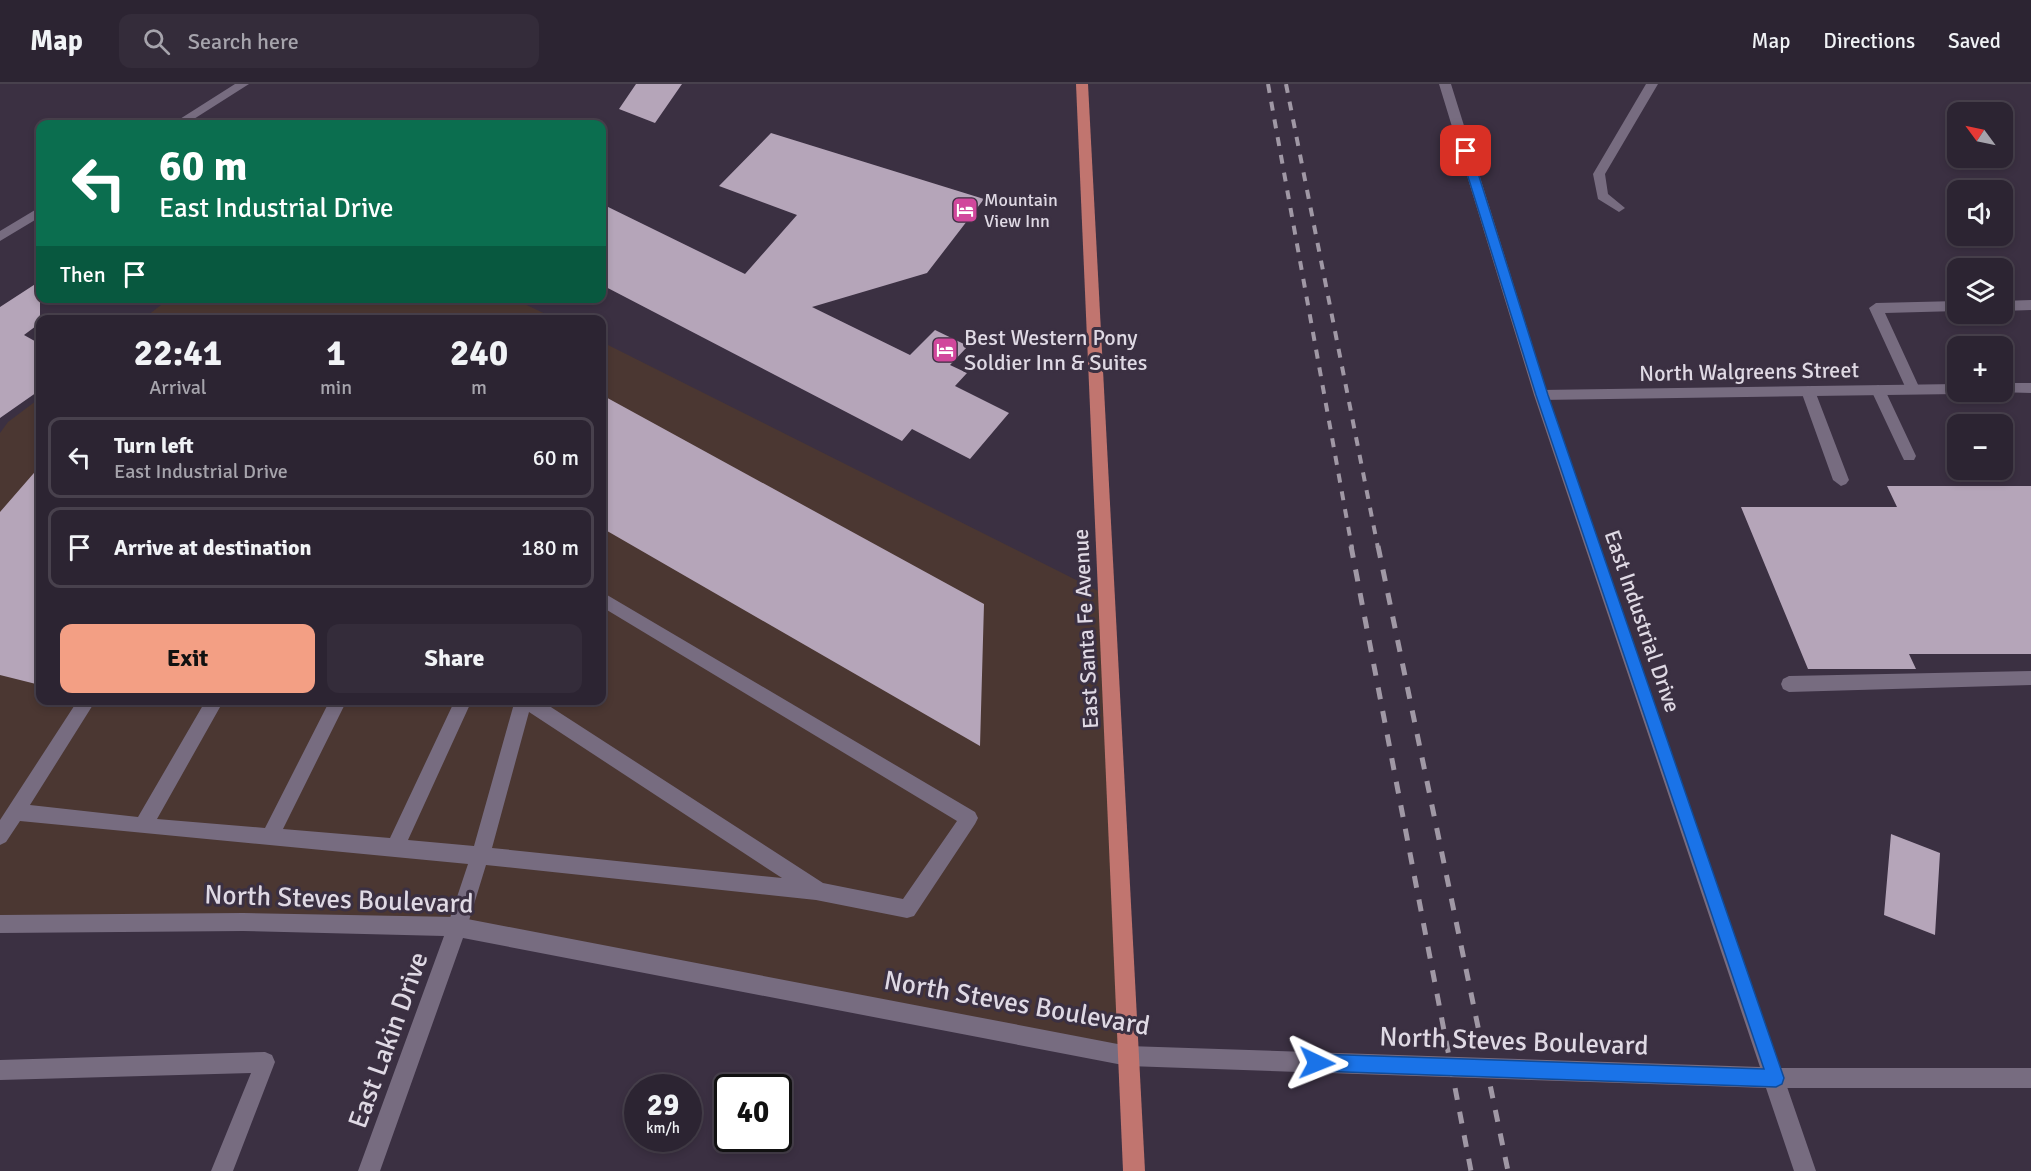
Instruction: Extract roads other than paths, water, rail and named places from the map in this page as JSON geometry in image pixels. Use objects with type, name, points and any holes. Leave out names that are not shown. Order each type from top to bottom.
[{"type":"main road","name":"East Santa Fe Avenue","points":[[1082,84],[1134,1171]]},
{"type":"street","points":[[184,120],[243,84]]},
{"type":"street","name":"East Industrial Drive","points":[[1445,84],[1542,395],[1776,1078],[1805,1171]]},
{"type":"street","points":[[1619,208],[1602,196],[1599,174],[1652,84]]},
{"type":"street","points":[[2,233],[36,213]]},
{"type":"street","points":[[2013,306],[2031,305]]},
{"type":"street","points":[[1913,389],[1876,308],[1947,306]]},
{"type":"street","points":[[2013,388],[2031,388]]},
{"type":"street","name":"North Walgreens Street","points":[[1542,395],[1947,389]]},
{"type":"street","points":[[1878,390],[1909,456]]},
{"type":"street","points":[[1808,391],[1841,480]]},
{"type":"street","points":[[16,812],[144,826],[480,856],[819,892],[907,909],[969,818],[606,608]]},
{"type":"street","points":[[1789,684],[2031,678]]},
{"type":"street","points":[[0,836],[85,705]]},
{"type":"street","points":[[144,826],[213,705]]},
{"type":"street","points":[[270,837],[336,705]]},
{"type":"street","points":[[395,848],[462,705]]},
{"type":"street","name":"East Lakin Drive","points":[[369,1171],[457,927],[497,804],[523,705]]},
{"type":"street","points":[[532,705],[819,892]]},
{"type":"street","name":"North Steves Boulevard","points":[[0,924],[243,922],[457,927],[1128,1056],[1776,1078],[2031,1078]]},
{"type":"street","points":[[0,1070],[265,1062],[222,1171]]},
{"type":"railway","points":[[1268,84],[1352,548]]},
{"type":"railway","points":[[1286,84],[1378,548]]},
{"type":"railway","points":[[1351,546],[1471,1171]]},
{"type":"railway","points":[[1378,546],[1508,1171]]},
{"type":"place","name":"Mountain View Inn","points":[[965,210]]},
{"type":"place","name":"Best Western Pony Soldier Inn & Suites","points":[[945,350]]}]
